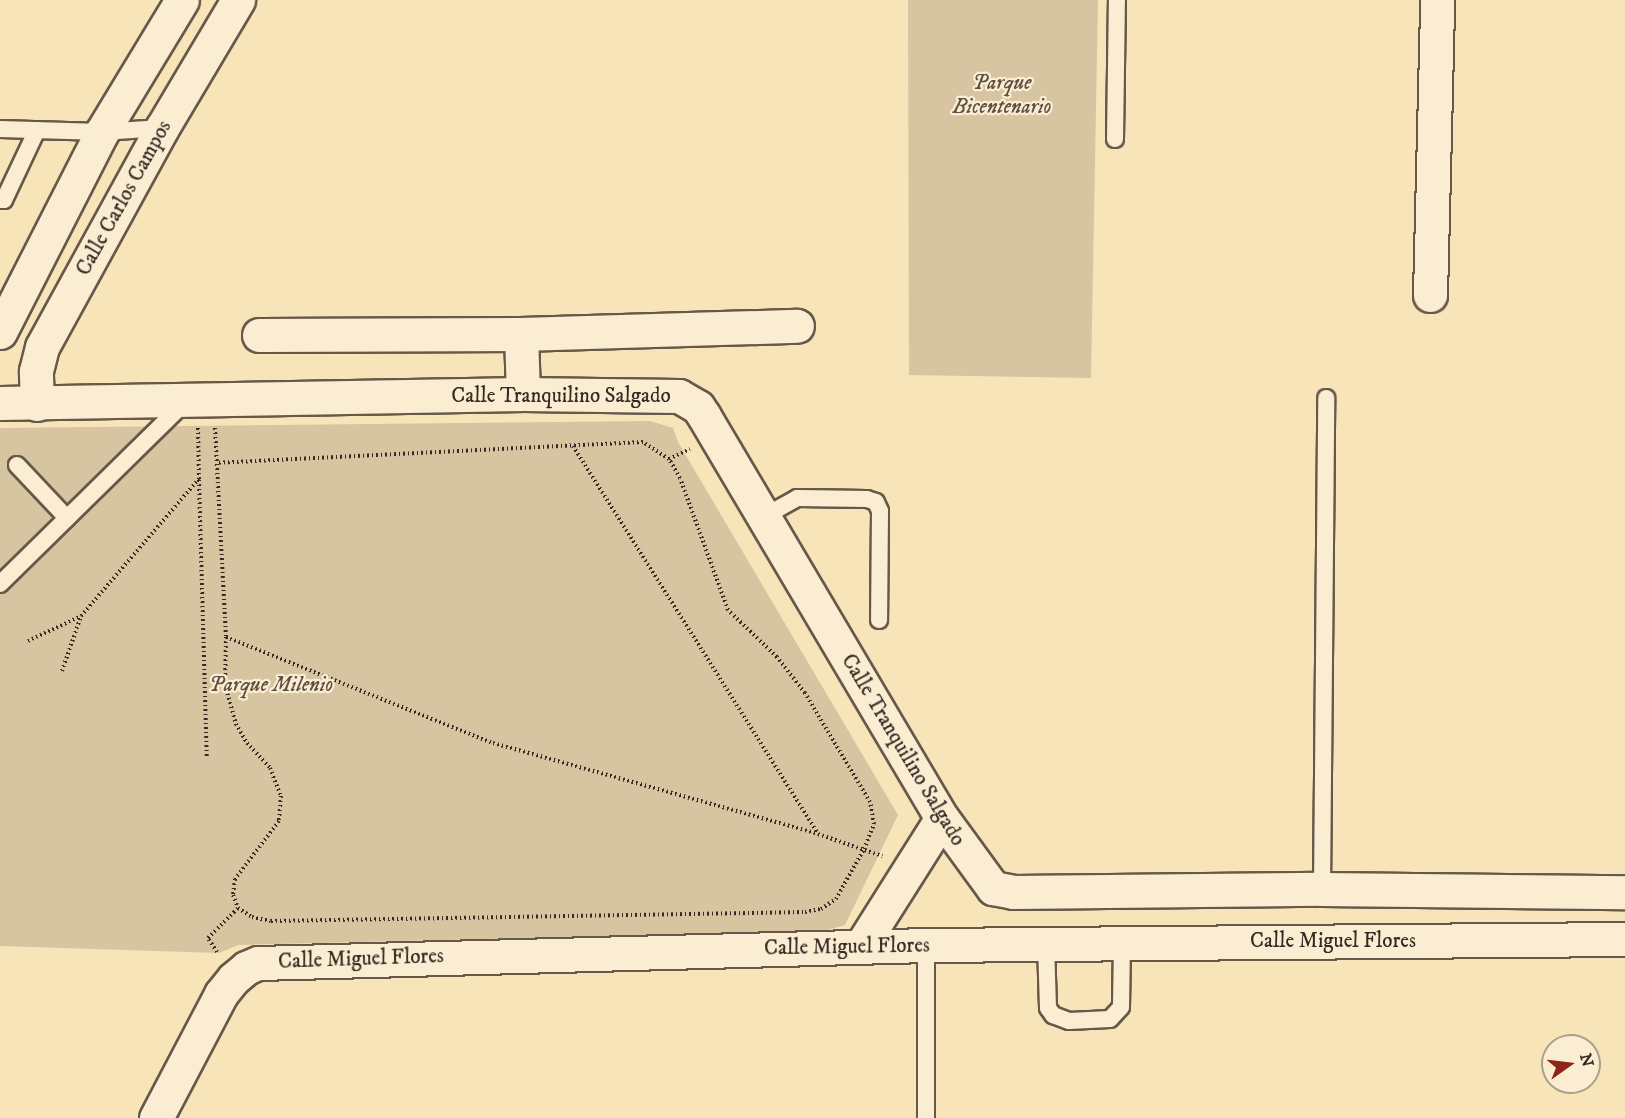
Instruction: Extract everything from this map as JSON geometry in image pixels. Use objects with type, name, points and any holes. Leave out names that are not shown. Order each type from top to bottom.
[{"type":"street","points":[[0,332],[102,132],[182,0]]},
{"type":"street","name":"Calle Carlos Campos","points":[[37,404],[36,371],[42,347],[162,128],[238,0]]},
{"type":"street","points":[[1430,295],[1437,0]]},
{"type":"street","points":[[259,335],[521,334],[797,326]]},
{"type":"street","points":[[521,334],[523,393]]},
{"type":"street","name":"Calle Tranquilino Salgado","points":[[0,403],[199,401],[523,393],[668,394],[689,400],[704,416],[765,516],[942,818],[993,888],[1013,892],[1322,889]]},
{"type":"street","points":[[861,946],[942,818]]},
{"type":"street","points":[[1322,889],[1625,892]]},
{"type":"street","name":"Calle Miguel Flores","points":[[156,1118],[221,994],[246,968],[258,963],[861,946],[1625,939]]},
{"type":"lane","points":[[1115,139],[1117,0]]},
{"type":"lane","points":[[0,129],[102,132],[162,128]]},
{"type":"lane","points":[[0,200],[4,200],[37,130]]},
{"type":"lane","points":[[1322,889],[1326,398]]},
{"type":"lane","points":[[0,584],[67,518],[199,401]]},
{"type":"lane","points":[[17,465],[67,518]]},
{"type":"lane","points":[[765,516],[797,498],[867,499],[876,502],[880,511],[879,620]]},
{"type":"lane","points":[[1046,944],[1048,1008],[1053,1016],[1069,1021],[1110,1019],[1121,1007],[1122,943]]},
{"type":"lane","points":[[926,945],[926,1118]]},
{"type":"path","points":[[199,401],[217,463],[226,636],[225,685],[236,724],[247,743],[270,768],[281,796],[279,821],[235,879],[233,895],[238,908],[252,917],[271,921],[805,912],[821,909],[836,899],[864,849],[874,824],[870,802],[805,693],[777,657],[728,610],[680,478],[669,459],[643,441],[217,463]]},
{"type":"path","points":[[199,401],[207,758]]},
{"type":"path","points":[[573,446],[818,834]]},
{"type":"path","points":[[62,671],[81,616],[199,479]]},
{"type":"path","points":[[28,641],[81,616]]},
{"type":"path","points":[[226,636],[493,743],[818,834],[864,849],[910,868]]},
{"type":"path","points":[[208,938],[238,908]]},
{"type":"green space","name":"Parque Bicentenario","points":[[908,0],[1098,0],[1091,378],[909,375]]},
{"type":"green space","name":"Parque Milenio","points":[[650,421],[673,428],[678,442],[898,815],[845,925],[824,931],[238,945],[219,953],[0,946],[0,428]]}]
